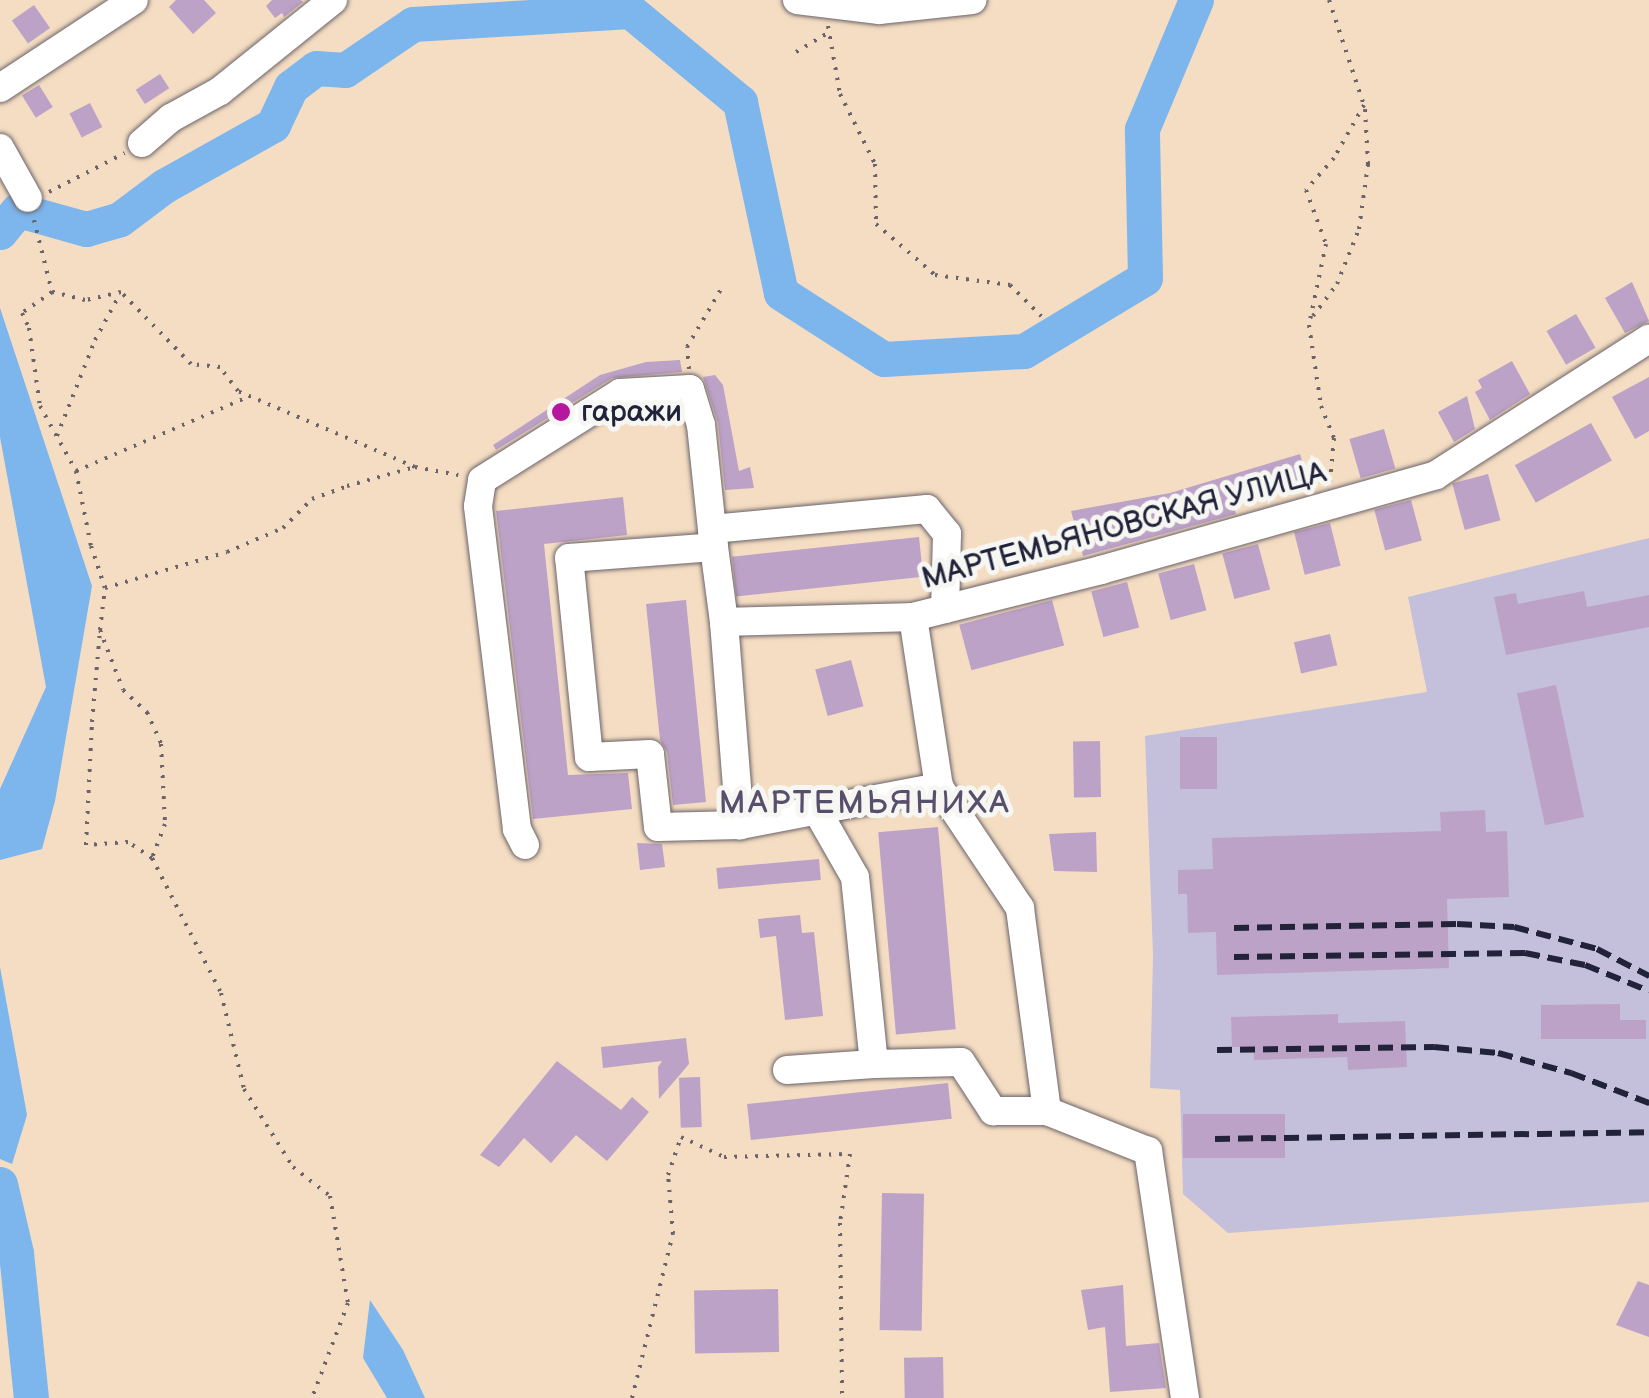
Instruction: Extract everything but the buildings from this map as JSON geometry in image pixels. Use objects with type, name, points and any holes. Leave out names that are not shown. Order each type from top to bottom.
[{"type":"street","points":[[0,88],[134,0]]},
{"type":"street","points":[[142,143],[171,118],[220,91],[333,0]]},
{"type":"street","points":[[797,0],[828,19],[972,0]]},
{"type":"street","points":[[0,148],[29,201]]},
{"type":"street","name":"МАРТЕМЬЯНОВСКАЯ УЛИЦА","points":[[1047,1111],[1020,908],[939,787],[914,617],[1436,475],[1649,339]]},
{"type":"street","points":[[525,845],[517,829],[478,506],[482,480],[620,393],[690,389],[701,426],[724,622],[740,826]]},
{"type":"street","points":[[939,787],[740,826],[658,827],[650,754],[588,757],[569,558],[927,509],[947,534],[945,609]]},
{"type":"street","points":[[724,622],[914,617]]},
{"type":"street","points":[[816,809],[855,877],[874,1064]]},
{"type":"street","points":[[787,1070],[962,1062],[993,1112],[1047,1111],[1148,1152],[1185,1398]]},
{"type":"path","points":[[1310,320],[1338,284],[1359,229],[1368,164],[1364,105],[1328,0]]},
{"type":"path","points":[[796,52],[828,19]]},
{"type":"path","points":[[828,19],[840,94],[875,164],[876,224],[934,276],[1010,285],[1044,319]]},
{"type":"path","points":[[1329,505],[1334,438],[1321,406],[1310,320],[1326,244],[1306,190],[1334,158],[1364,105]]},
{"type":"path","points":[[52,292],[29,201],[78,181],[142,143]]},
{"type":"path","points":[[690,389],[687,346],[723,286]]},
{"type":"path","points":[[121,292],[85,300],[52,292],[22,312],[29,328],[40,406],[76,471],[91,546],[105,588],[86,845],[128,842],[152,858],[220,993],[244,1089],[293,1167],[330,1196],[348,1303],[312,1398]]},
{"type":"path","points":[[121,292],[191,364],[220,367],[238,391],[416,467],[482,480]]},
{"type":"path","points":[[56,436],[95,340],[121,292]]},
{"type":"path","points":[[76,471],[250,396]]},
{"type":"path","points":[[105,588],[228,552],[283,528],[312,500],[416,467]]},
{"type":"path","points":[[100,630],[123,690],[146,712],[161,744],[165,824],[152,858]]},
{"type":"path","points":[[632,1398],[674,1234],[668,1175],[681,1137],[724,1157],[850,1154],[840,1224],[842,1398]]},
{"type":"shaded area","points":[[1649,538],[1649,1202],[1228,1233],[1183,1194],[1180,1090],[1150,1088],[1153,955],[1145,736],[1427,692],[1408,597]]},
{"type":"water","points":[[0,308],[92,586],[55,801],[42,849],[0,860],[0,789],[46,687],[0,437]]},
{"type":"water","points":[[0,967],[27,1115],[12,1164],[0,1159]]},
{"type":"water","points":[[370,1300],[403,1350],[425,1398],[387,1398],[363,1358]]},
{"type":"waterway","points":[[0,232],[18,210],[86,229],[120,219],[164,186],[273,125],[291,87],[316,68],[345,70],[413,24],[630,11],[740,102],[781,293],[884,359],[1024,351],[1145,278],[1142,129],[1196,0]]},
{"type":"waterway","points":[[0,1184],[16,1253],[31,1398]]},
{"type":"railway","points":[[1234,928],[1457,924],[1514,927],[1597,949],[1649,976]]},
{"type":"railway","points":[[1234,957],[1525,953],[1585,965],[1649,991]]},
{"type":"railway","points":[[1217,1050],[1434,1047],[1498,1053],[1571,1073],[1649,1103]]},
{"type":"railway","points":[[1215,1139],[1649,1132]]},
{"type":"place","name":"гаражи","points":[[561,412]]},
{"type":"district","name":"МАРТЕМЬЯНИХА","points":[[865,804]]}]
